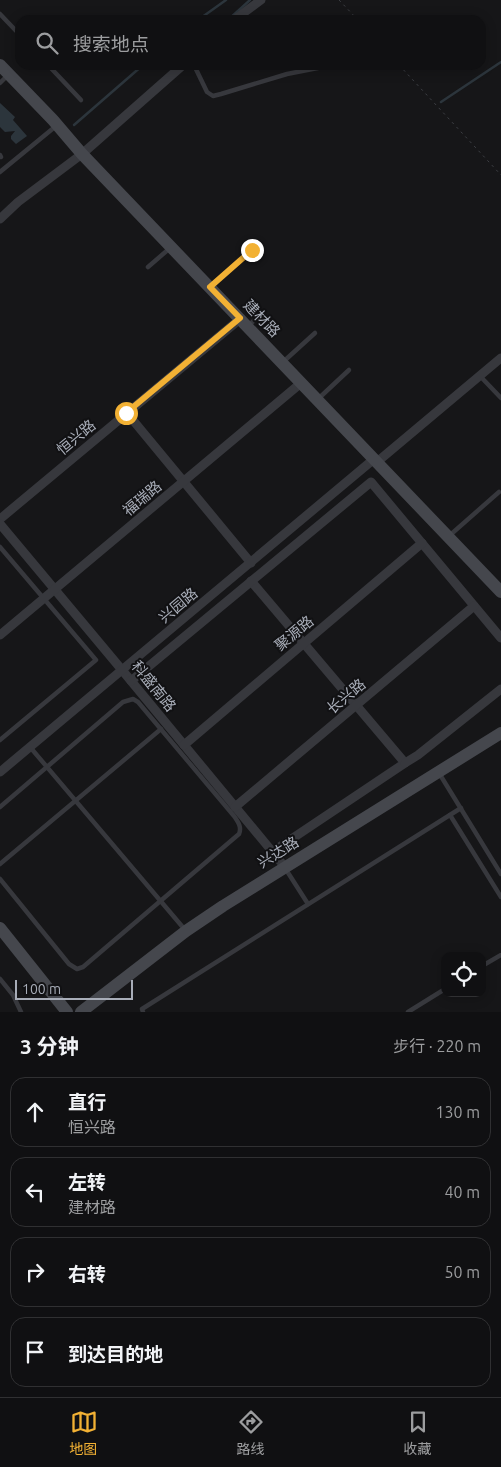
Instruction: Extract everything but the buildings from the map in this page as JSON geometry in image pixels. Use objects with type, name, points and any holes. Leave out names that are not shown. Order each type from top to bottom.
[{"type":"street","points":[[241,15],[261,0]]},
{"type":"street","points":[[0,219],[18,202],[82,154],[177,70]]},
{"type":"street","name":"建材路","points":[[3,74],[57,125],[82,154],[501,592]]},
{"type":"street","name":"恒兴路","points":[[0,519],[126,413],[243,323]]},
{"type":"street","name":"兴园路","points":[[0,772],[251,562],[501,358]]},
{"type":"street","name":"福瑞路","points":[[0,635],[301,383]]},
{"type":"street","points":[[126,413],[251,562]]},
{"type":"street","points":[[131,681],[371,482],[501,638]]},
{"type":"street","name":"科盛南路","points":[[0,524],[285,867]]},
{"type":"street","name":"聚源路","points":[[184,745],[422,543]]},
{"type":"street","points":[[251,581],[405,763]]},
{"type":"street","name":"长兴路","points":[[235,806],[474,606]]},
{"type":"street","points":[[272,852],[418,755],[501,689]]},
{"type":"street","name":"兴达路","points":[[81,1012],[186,931],[223,906],[501,733]]},
{"type":"street","points":[[0,928],[67,1012]]},
{"type":"lane","points":[[0,14],[15,30]]},
{"type":"lane","points":[[53,70],[80,100]]},
{"type":"lane","points":[[196,70],[207,92],[212,96],[287,74],[307,70]]},
{"type":"lane","points":[[0,172],[57,125]]},
{"type":"lane","points":[[148,267],[171,247]]},
{"type":"lane","points":[[210,287],[252,250]]},
{"type":"lane","points":[[243,323],[260,315]]},
{"type":"lane","points":[[282,363],[315,332]]},
{"type":"lane","points":[[317,400],[349,370]]},
{"type":"lane","points":[[480,376],[501,398]]},
{"type":"lane","points":[[448,536],[499,492]]},
{"type":"lane","points":[[0,547],[96,660],[0,740]]},
{"type":"lane","points":[[0,807],[123,702],[133,699],[138,702],[234,816],[238,822],[240,832],[83,967],[77,969],[69,964],[0,879]]},
{"type":"lane","points":[[0,864],[161,729]]},
{"type":"lane","points":[[30,746],[186,931]]},
{"type":"lane","points":[[438,771],[501,874]]},
{"type":"lane","points":[[143,1012],[142,1009],[461,808]]},
{"type":"lane","points":[[450,815],[501,897]]},
{"type":"lane","points":[[285,867],[308,904]]},
{"type":"lane","points":[[486,963],[501,954]]},
{"type":"lane","points":[[0,979],[13,995],[21,1012]]},
{"type":"lane","points":[[408,1012],[441,991]]},
{"type":"path","points":[[339,0],[353,15]]},
{"type":"path","points":[[404,70],[501,175]]},
{"type":"shaded area","points":[[0,103],[15,117],[13,120],[27,136],[16,144],[11,139],[15,131],[5,132],[0,127]]},
{"type":"waterway","points":[[205,15],[226,0]]},
{"type":"waterway","points":[[234,15],[250,0]]},
{"type":"waterway","points":[[441,102],[501,62]]},
{"type":"waterway","points":[[74,125],[137,70]]},
{"type":"route","points":[[126,413],[240,318],[210,287],[252,250]]}]
